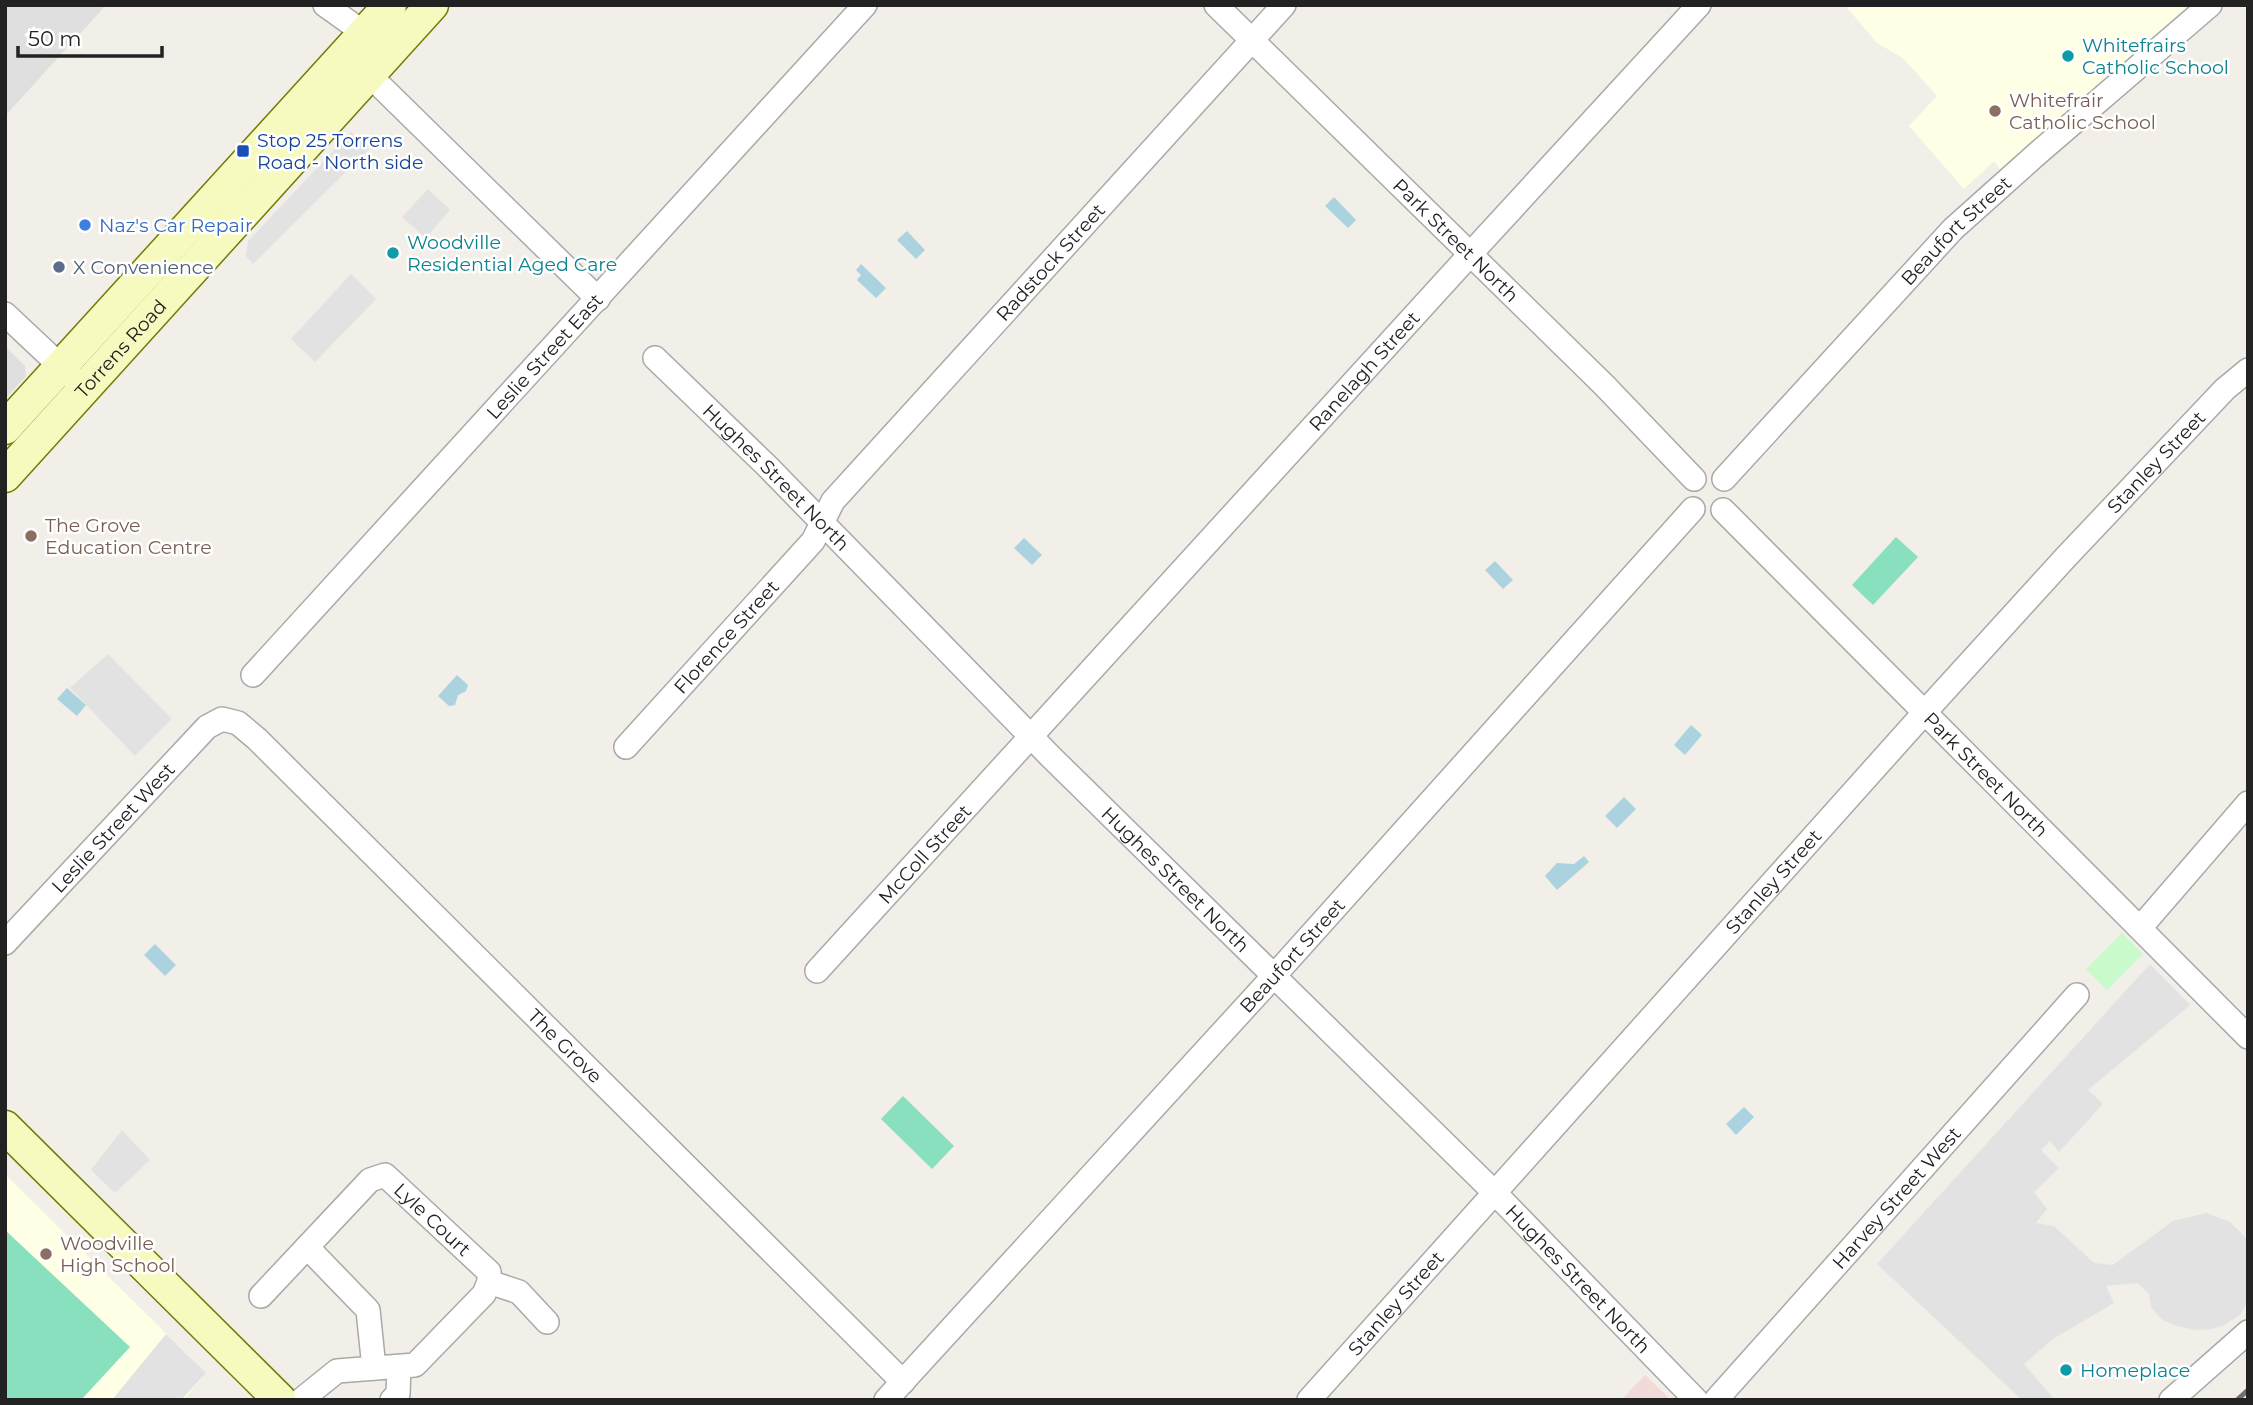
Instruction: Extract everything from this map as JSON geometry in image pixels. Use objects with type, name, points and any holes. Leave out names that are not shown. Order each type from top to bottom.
[{"type":"main road","name":"Torrens Road","points":[[5,476],[84,389],[360,53],[390,5]]},
{"type":"main road","name":"Torrens Road","points":[[5,428],[360,53],[432,5]]},
{"type":"main road","points":[[5,1127],[280,1400]]},
{"type":"street","points":[[325,5],[360,53],[598,299]]},
{"type":"street","name":"Leslie Street East","points":[[253,675],[865,5]]},
{"type":"street","name":"Park Street North","points":[[1216,5],[1604,385],[1694,479]]},
{"type":"street","name":"Radstock Street","points":[[821,523],[833,501],[1284,5]]},
{"type":"street","name":"Ranelagh Street","points":[[1032,738],[1469,254],[1699,5]]},
{"type":"street","name":"Beaufort Street","points":[[1724,478],[1953,229],[2210,5]]},
{"type":"street","points":[[5,314],[84,389]]},
{"type":"street","name":"Hughes Street North","points":[[655,358],[768,467],[1032,738],[1494,1192],[1696,1400]]},
{"type":"street","name":"Stanley Street","points":[[1309,1400],[2066,557],[2225,389],[2248,370]]},
{"type":"street","points":[[1709,473],[1724,478],[1731,496],[1723,510],[1709,516],[1693,509],[1688,498],[1689,487],[1694,479],[1709,473]]},
{"type":"street","name":"Beaufort Street","points":[[887,1400],[1273,977],[1693,509]]},
{"type":"street","name":"Park Street North","points":[[1723,510],[2248,1037]]},
{"type":"street","name":"Florence Street","points":[[626,747],[813,541],[821,523]]},
{"type":"street","name":"Leslie Street West","points":[[5,943],[182,751],[207,727],[222,719]]},
{"type":"street","name":"The Grove","points":[[222,719],[238,723],[257,738],[903,1382]]},
{"type":"street","name":"McColl Street","points":[[817,971],[1032,738]]},
{"type":"street","points":[[2140,928],[2248,803]]},
{"type":"street","name":"Harvey Street West","points":[[1716,1400],[2077,995]]},
{"type":"street","name":"Lyle Court","points":[[261,1296],[370,1180],[385,1175],[489,1272],[489,1282]]},
{"type":"street","points":[[307,1247],[368,1310],[374,1368]]},
{"type":"street","points":[[301,1400],[337,1371],[415,1365],[484,1294],[489,1282],[519,1292],[547,1322]]},
{"type":"street","points":[[2171,1400],[2248,1332]]},
{"type":"street","points":[[392,1400],[398,1394],[399,1367]]},
{"type":"shaded area","points":[[5,5],[106,5],[5,116]]},
{"type":"shaded area","name":"Whitefrair Catholic School","points":[[1845,5],[2189,5],[2001,170],[1994,161],[1964,189],[1909,126],[1937,96],[1903,58],[1877,43]]},
{"type":"shaded area","points":[[351,132],[369,149],[253,264],[246,256],[248,241]]},
{"type":"shaded area","points":[[428,189],[450,210],[426,238],[402,217]]},
{"type":"shaded area","points":[[351,274],[376,299],[315,362],[291,339]]},
{"type":"shaded area","points":[[5,346],[25,366],[26,376],[5,399]]},
{"type":"shaded area","points":[[108,654],[172,719],[135,756],[70,688]]},
{"type":"shaded area","points":[[2150,964],[2190,1005],[2088,1090],[2103,1104],[2059,1152],[2050,1141],[2041,1150],[2059,1168],[2034,1192],[2047,1209],[2036,1223],[2054,1226],[2094,1263],[2113,1265],[2173,1221],[2206,1213],[2230,1222],[2248,1240],[2248,1300],[2240,1315],[2224,1325],[2197,1330],[2176,1326],[2161,1319],[2151,1307],[2149,1294],[2138,1283],[2106,1286],[2114,1303],[2053,1339],[2024,1364],[2055,1400],[2022,1400],[1877,1264]]},
{"type":"shaded area","points":[[122,1130],[150,1160],[115,1193],[91,1170]]},
{"type":"shaded area","name":"Woodville High School","points":[[5,1174],[206,1373],[183,1400],[5,1400]]},
{"type":"shaded area","points":[[166,1334],[206,1373],[181,1400],[112,1400]]},
{"type":"shaded area","points":[[1645,1375],[1647,1377],[1671,1400],[1621,1400]]},
{"type":"green space","points":[[1896,537],[1918,557],[1873,605],[1852,585]]},
{"type":"green space","points":[[2122,933],[2143,954],[2107,990],[2086,969]]},
{"type":"green space","points":[[903,1096],[954,1146],[932,1169],[881,1119]]},
{"type":"green space","points":[[5,1230],[130,1347],[81,1400],[5,1400]]},
{"type":"water","points":[[1334,197],[1356,220],[1348,228],[1325,206]]},
{"type":"water","points":[[907,231],[925,250],[916,259],[897,240]]},
{"type":"water","points":[[861,264],[886,288],[876,298],[857,280],[861,275],[856,270]]},
{"type":"water","points":[[1024,538],[1042,555],[1032,565],[1014,548]]},
{"type":"water","points":[[1495,561],[1513,580],[1503,589],[1485,570]]},
{"type":"water","points":[[457,675],[468,685],[466,691],[458,695],[455,705],[449,706],[438,696]]},
{"type":"water","points":[[67,688],[86,705],[77,716],[57,699]]},
{"type":"water","points":[[1691,725],[1702,735],[1685,755],[1674,745]]},
{"type":"water","points":[[1624,797],[1636,809],[1617,828],[1605,816]]},
{"type":"water","points":[[1584,856],[1589,862],[1557,890],[1545,876],[1557,863],[1574,864]]},
{"type":"water","points":[[155,944],[176,965],[165,976],[144,955]]},
{"type":"water","points":[[1744,1107],[1754,1117],[1736,1135],[1726,1124]]},
{"type":"railway","points":[[2237,1400],[2248,1390]]},
{"type":"place","name":"Whitefrairs Catholic School","points":[[2068,56]]},
{"type":"place","name":"Whitefrair Catholic School","points":[[1995,111]]},
{"type":"place","name":"Stop 25 Torrens Road - North side","points":[[243,151]]},
{"type":"place","name":"Naz's Car Repair","points":[[85,225]]},
{"type":"place","name":"Woodville Residential Aged Care","points":[[393,253]]},
{"type":"place","name":"X Convenience","points":[[59,267]]},
{"type":"place","name":"The Grove Education Centre","points":[[31,536]]},
{"type":"place","name":"Woodville High School","points":[[46,1254]]},
{"type":"place","name":"Homeplace","points":[[2066,1370]]}]
